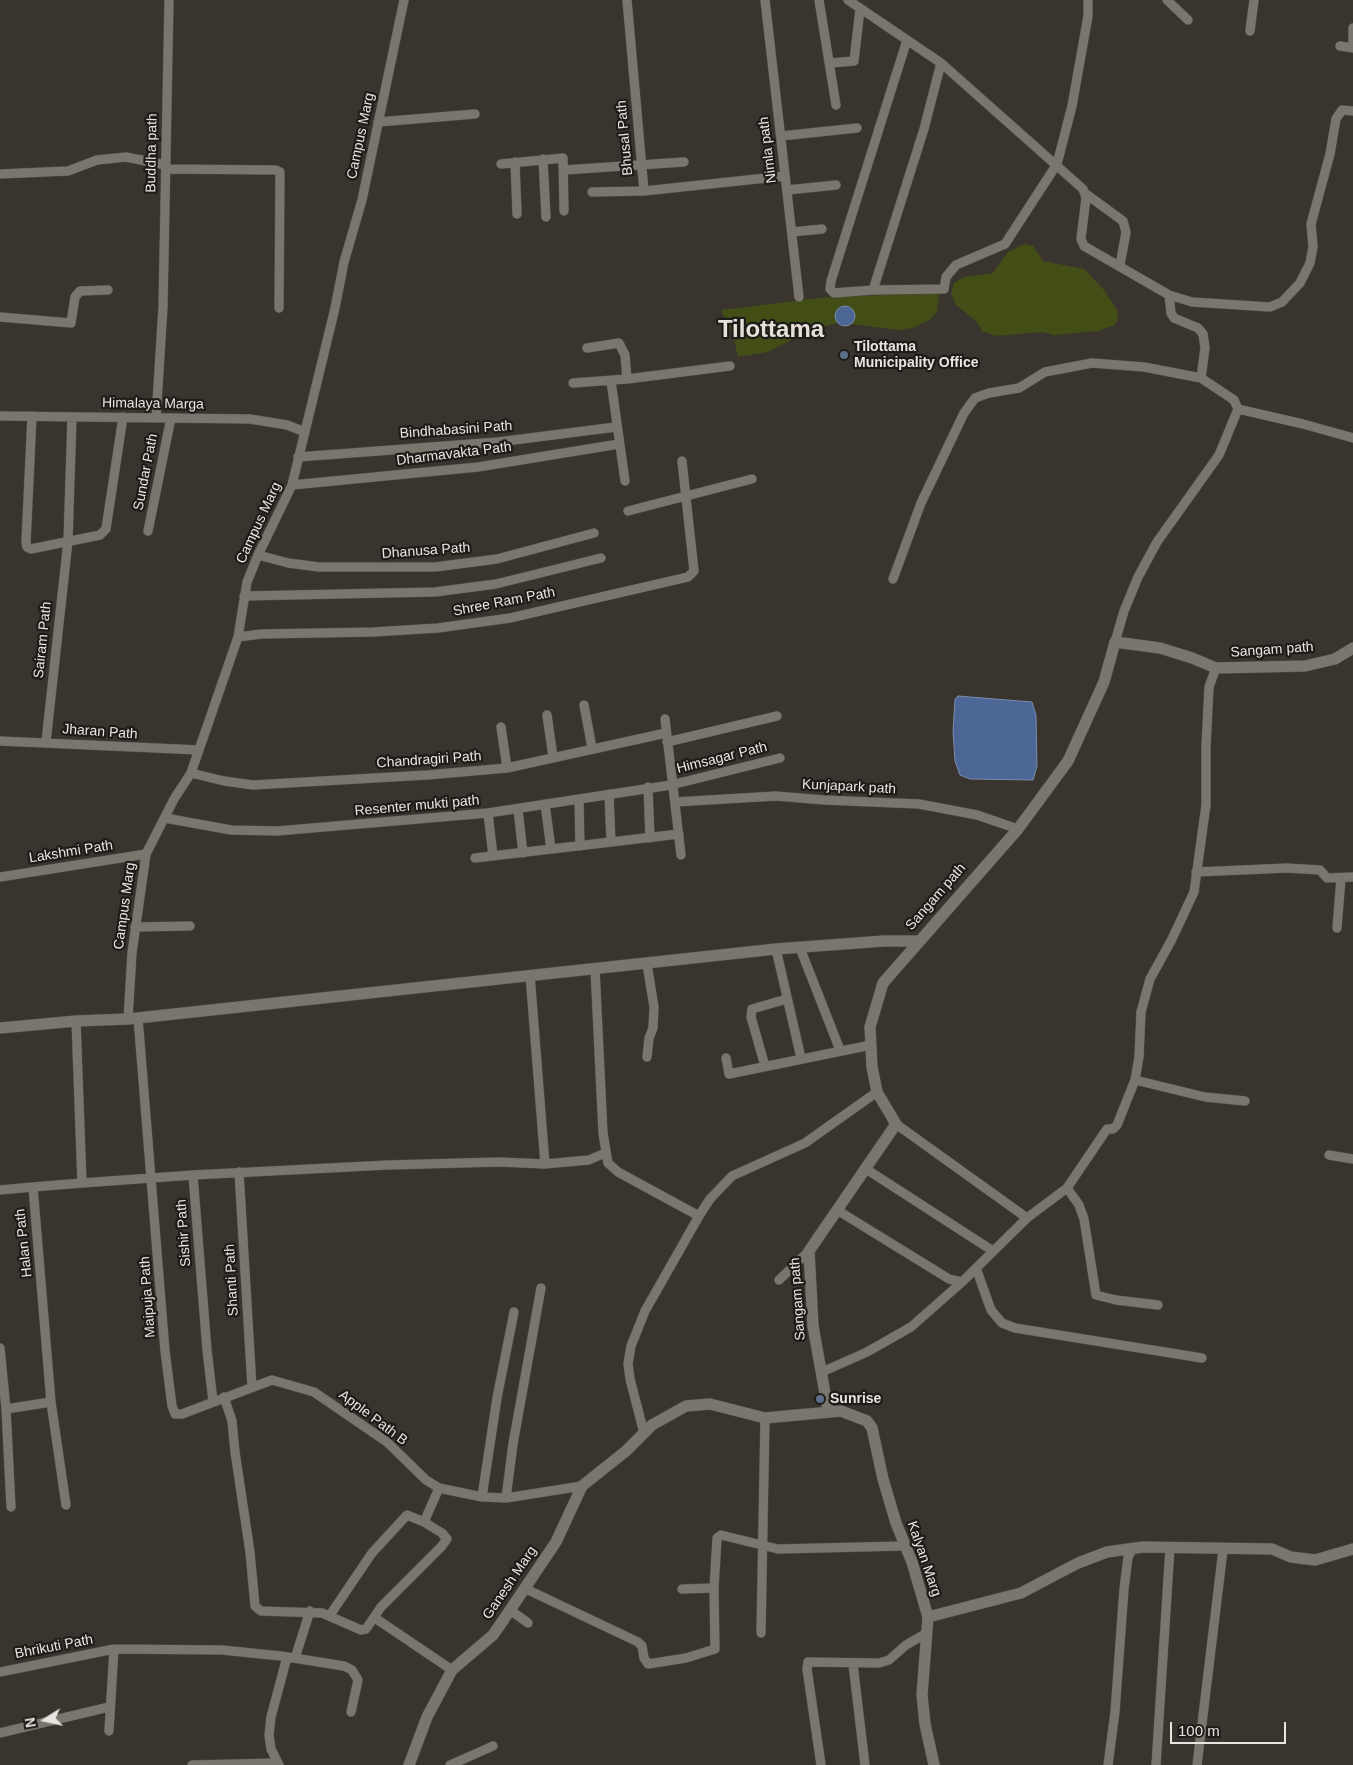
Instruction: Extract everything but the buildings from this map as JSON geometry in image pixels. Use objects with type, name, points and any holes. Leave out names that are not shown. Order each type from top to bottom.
[{"type":"street","name":"Buddha path","points":[[156,418],[163,307],[169,0]]},
{"type":"street","name":"Campus Marg","points":[[151,1178],[133,1018],[135,927],[146,854],[192,773],[238,637],[244,596],[258,555],[292,485],[344,262],[362,200],[404,0]]},
{"type":"street","name":"Bhusal Path","points":[[627,0],[644,191],[785,176]]},
{"type":"street","name":"Nimla path","points":[[765,0],[799,297]]},
{"type":"street","points":[[819,0],[836,106]]},
{"type":"street","points":[[848,0],[941,63],[1057,164],[1086,194],[1124,221],[1126,232],[1120,265]]},
{"type":"street","points":[[908,40],[830,289],[834,294],[873,290],[944,289],[946,278],[956,265],[1005,244],[1057,164],[1072,106],[1088,16],[1088,0]]},
{"type":"street","points":[[1167,0],[1188,20]]},
{"type":"street","points":[[1250,32],[1254,0]]},
{"type":"street","points":[[830,63],[854,61],[860,9]]},
{"type":"street","points":[[1340,46],[1353,48],[1353,28]]},
{"type":"street","points":[[873,290],[924,129],[941,63]]},
{"type":"street","points":[[1086,194],[1081,242],[1088,249],[1120,265],[1169,295],[1208,304],[1277,305],[1300,283],[1310,263],[1312,247],[1311,224],[1330,154],[1336,119],[1342,110],[1353,111]]},
{"type":"street","points":[[378,122],[474,114]]},
{"type":"street","points":[[781,136],[857,128]]},
{"type":"street","points":[[0,174],[68,171],[97,160],[126,157],[166,167],[276,170],[280,172],[279,308]]},
{"type":"street","points":[[501,164],[563,158],[564,211]]},
{"type":"street","points":[[543,160],[546,217]]},
{"type":"street","points":[[515,162],[517,214]]},
{"type":"street","points":[[564,170],[684,162]]},
{"type":"street","points":[[787,190],[836,185]]},
{"type":"street","points":[[592,192],[644,191]]},
{"type":"street","points":[[792,232],[822,229]]},
{"type":"street","points":[[0,317],[71,323],[75,296],[80,291],[108,290]]},
{"type":"street","points":[[1169,295],[1170,313],[1174,318],[1198,328],[1203,334],[1205,348],[1201,378]]},
{"type":"street","points":[[587,348],[619,344],[625,355],[627,380]]},
{"type":"street","points":[[893,580],[921,503],[964,413],[975,398],[1019,388],[1045,372],[1092,363],[1144,366],[1201,378],[1234,400],[1238,409],[1219,454],[1157,542],[1130,594],[1116,642]]},
{"type":"street","points":[[573,384],[627,380],[730,366]]},
{"type":"street","points":[[611,381],[625,481]]},
{"type":"street","points":[[1238,409],[1353,438]]},
{"type":"street","name":"Himalaya Marga","points":[[0,416],[250,419],[287,425],[305,432]]},
{"type":"street","points":[[32,416],[27,547],[31,549],[100,535],[106,529],[123,417]]},
{"type":"street","name":"Sairam Path","points":[[46,742],[68,542],[72,417]]},
{"type":"street","name":"Sundar Path","points":[[148,531],[171,418]]},
{"type":"street","name":"Bindhabasini Path","points":[[298,457],[498,442],[616,427]]},
{"type":"street","name":"Dharmavakta Path","points":[[292,485],[478,467],[619,444]]},
{"type":"street","points":[[682,461],[686,495]]},
{"type":"street","points":[[628,511],[752,479]]},
{"type":"street","name":"Shree Ram Path","points":[[238,637],[261,634],[374,632],[438,628],[510,618],[688,577],[694,571],[686,495]]},
{"type":"street","name":"Dhanusa Path","points":[[258,555],[288,563],[319,567],[435,567],[497,559],[594,532]]},
{"type":"street","points":[[244,596],[435,592],[496,584],[601,558]]},
{"type":"street","name":"Sangam path","points":[[828,1410],[813,1326],[809,1251],[896,1124],[877,1092],[872,1067],[870,1027],[883,983],[1018,829],[1068,761],[1104,682],[1116,642],[1160,648],[1216,668],[1305,666],[1335,659],[1353,648]]},
{"type":"street","points":[[822,1372],[867,1352],[911,1327],[962,1282],[1027,1218],[1066,1188],[1107,1129],[1113,1129],[1117,1125],[1134,1080],[1139,1057],[1141,1012],[1150,979],[1190,904],[1206,805],[1206,746],[1210,688],[1216,668]]},
{"type":"street","points":[[584,705],[592,748]]},
{"type":"street","points":[[546,715],[552,757]]},
{"type":"street","name":"Chandragiri Path","points":[[192,773],[224,781],[253,785],[507,768],[592,748],[667,737],[778,716]]},
{"type":"street","points":[[665,719],[671,784],[681,855]]},
{"type":"street","points":[[501,727],[507,768]]},
{"type":"street","name":"Jharan Path","points":[[0,741],[199,750]]},
{"type":"street","name":"Himsagar Path","points":[[671,784],[780,758]]},
{"type":"street","name":"Resenter mukti path","points":[[166,818],[231,830],[277,831],[518,810],[671,784]]},
{"type":"street","points":[[648,788],[650,838]]},
{"type":"street","points":[[609,794],[611,842]]},
{"type":"street","name":"Kunjapark path","points":[[675,802],[776,796],[919,804],[977,815],[1018,829]]},
{"type":"street","points":[[579,799],[580,846]]},
{"type":"street","points":[[545,804],[551,849]]},
{"type":"street","points":[[518,810],[523,853]]},
{"type":"street","points":[[488,813],[493,856]]},
{"type":"street","points":[[475,858],[679,834]]},
{"type":"street","name":"Lakshmi Path","points":[[0,877],[146,854]]},
{"type":"street","points":[[1196,872],[1243,868],[1316,869],[1320,870],[1324,877],[1353,877]]},
{"type":"street","points":[[1337,928],[1342,878]]},
{"type":"street","points":[[135,927],[190,926]]},
{"type":"street","points":[[0,1028],[133,1018],[530,975],[595,970],[622,964],[647,964],[776,949],[856,942],[918,941]]},
{"type":"street","points":[[800,948],[840,1050]]},
{"type":"street","points":[[776,949],[786,1000],[801,1058]]},
{"type":"street","points":[[647,964],[654,1006],[653,1028],[649,1038],[648,1057]]},
{"type":"street","points":[[595,970],[605,1153],[608,1163],[618,1172],[699,1216]]},
{"type":"street","points":[[530,975],[545,1164]]},
{"type":"street","points":[[765,1066],[751,1017],[752,1009],[786,1000]]},
{"type":"street","points":[[76,1021],[82,1183]]},
{"type":"street","points":[[726,1058],[729,1074],[871,1045]]},
{"type":"street","points":[[1134,1080],[1205,1097],[1245,1100]]},
{"type":"street","points":[[644,1433],[630,1379],[628,1364],[631,1346],[645,1311],[710,1199],[732,1176],[805,1143],[877,1092]]},
{"type":"street","points":[[896,1124],[1027,1218]]},
{"type":"street","points":[[0,1190],[239,1172],[500,1162],[545,1164],[589,1160],[605,1153]]},
{"type":"street","points":[[1329,1155],[1353,1159]]},
{"type":"street","points":[[866,1169],[993,1251]]},
{"type":"street","name":"Shanti Path","points":[[239,1172],[252,1386]]},
{"type":"street","name":"Sishir Path","points":[[193,1175],[213,1401]]},
{"type":"street","name":"Maipuja Path","points":[[151,1178],[162,1286],[165,1351],[172,1406],[175,1414]]},
{"type":"street","name":"Halan Path","points":[[33,1187],[51,1402],[66,1505]]},
{"type":"street","points":[[1066,1188],[1079,1205],[1084,1219],[1096,1295],[1116,1300],[1158,1305]]},
{"type":"street","points":[[836,1210],[949,1278],[962,1282]]},
{"type":"street","points":[[779,1280],[809,1251]]},
{"type":"street","points":[[976,1268],[991,1310],[1002,1323],[1015,1328],[1202,1358]]},
{"type":"street","points":[[506,1498],[513,1444],[541,1288]]},
{"type":"street","points":[[482,1497],[497,1398],[514,1312]]},
{"type":"street","points":[[0,1348],[6,1409],[11,1507]]},
{"type":"street","name":"Apple Path B","points":[[175,1414],[182,1414],[272,1380],[314,1392],[387,1442],[426,1480],[439,1488],[482,1497],[506,1498],[582,1486]]},
{"type":"street","points":[[224,1397],[232,1421],[234,1452],[250,1552],[255,1606],[261,1611],[286,1613],[310,1611],[330,1615],[361,1630],[366,1629],[381,1607],[446,1539],[442,1533],[424,1522],[407,1515],[372,1554],[330,1615]]},
{"type":"street","points":[[6,1409],[51,1402]]},
{"type":"street","name":"Kalyan Marg","points":[[582,1486],[652,1425],[686,1406],[710,1404],[765,1418],[828,1410],[841,1411],[862,1418],[872,1428],[883,1478],[904,1546],[912,1562],[928,1617],[1021,1593],[1078,1563],[1107,1552],[1133,1548],[1272,1549],[1291,1557],[1315,1560],[1353,1549]]},
{"type":"street","points":[[761,1633],[765,1418]]},
{"type":"street","name":"Ganesh Marg","points":[[409,1765],[427,1717],[452,1670],[493,1635],[556,1542],[582,1486]]},
{"type":"street","points":[[424,1522],[439,1488]]},
{"type":"street","points":[[524,1588],[638,1642],[642,1646],[644,1658],[648,1664],[686,1658],[715,1649],[714,1588],[718,1536],[726,1536],[786,1550],[904,1546]]},
{"type":"street","points":[[1108,1765],[1115,1712],[1124,1589],[1128,1557],[1133,1548]]},
{"type":"street","points":[[1156,1765],[1170,1548]]},
{"type":"street","points":[[1196,1765],[1223,1550]]},
{"type":"street","points":[[682,1589],[714,1588]]},
{"type":"street","points":[[510,1610],[528,1623]]},
{"type":"street","points":[[192,1765],[278,1764],[271,1749],[269,1735],[270,1717],[310,1611]]},
{"type":"street","points":[[928,1617],[922,1695],[925,1724],[934,1765]]},
{"type":"street","points":[[375,1618],[452,1670]]},
{"type":"street","points":[[822,1765],[807,1665],[813,1660],[870,1664],[889,1660],[906,1645],[927,1633]]},
{"type":"street","points":[[109,1731],[114,1649]]},
{"type":"street","name":"Bhrikuti Path","points":[[0,1672],[114,1649],[222,1650],[344,1666],[356,1674],[358,1688],[351,1712]]},
{"type":"street","points":[[853,1664],[865,1765]]},
{"type":"street","points":[[0,1733],[109,1707]]},
{"type":"street","points":[[450,1765],[493,1746]]},
{"type":"green space","points":[[1024,244],[1033,246],[1043,261],[1084,269],[1104,290],[1117,310],[1118,319],[1115,325],[1099,331],[1054,335],[1043,332],[996,336],[982,331],[976,321],[956,305],[951,294],[954,283],[964,277],[993,273],[1008,252]]},
{"type":"green space","points":[[939,293],[937,312],[931,319],[913,328],[899,330],[851,324],[853,321],[835,313],[837,323],[808,331],[768,352],[738,357],[733,335],[721,310],[827,297]]},
{"type":"water","points":[[845,306],[852,309],[855,316],[852,323],[845,326],[838,323],[835,316],[838,309]]},
{"type":"water","points":[[958,696],[1032,702],[1036,715],[1037,766],[1033,780],[970,779],[960,775],[955,761],[953,731],[955,699]]},
{"type":"place","name":"Tilottama Municipality Office","points":[[844,355]]},
{"type":"place","name":"Sunrise","points":[[820,1399]]},
{"type":"district","name":"Tilottama","points":[[771,330]]}]
